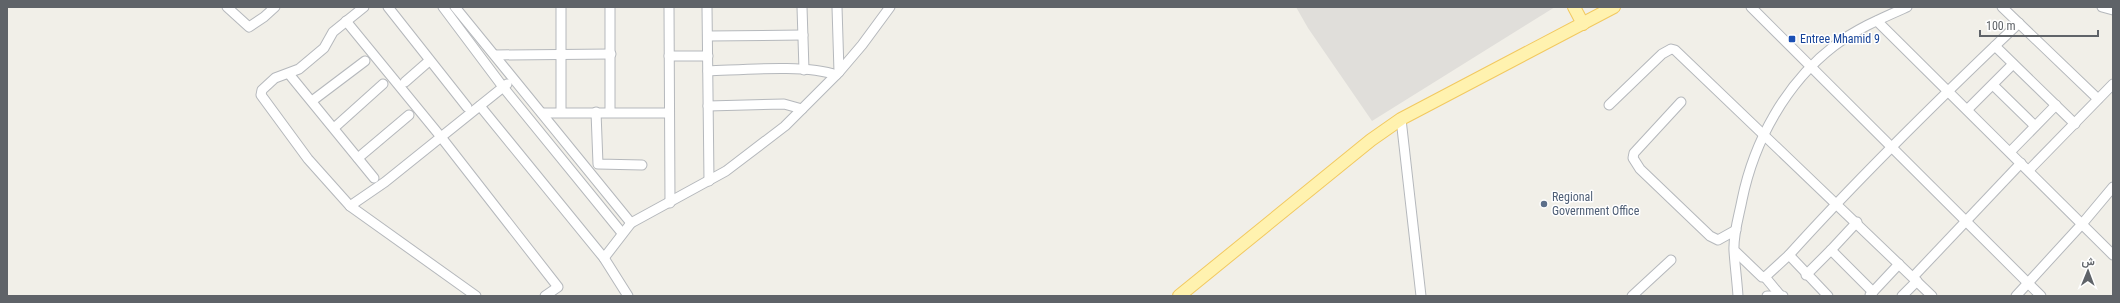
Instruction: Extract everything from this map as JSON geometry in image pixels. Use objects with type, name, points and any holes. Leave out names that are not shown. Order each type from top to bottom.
[{"type":"main road","points":[[1574,7],[1583,24]]},
{"type":"main road","points":[[1178,296],[1371,140],[1401,119],[1614,7]]},
{"type":"street","points":[[228,7],[249,27],[264,17],[275,7]]},
{"type":"street","points":[[364,7],[332,34],[324,48],[299,69],[275,78],[263,88],[261,92],[262,97],[308,159],[350,206],[476,296]]},
{"type":"street","points":[[388,7],[467,107]]},
{"type":"street","points":[[442,7],[503,87],[622,233]]},
{"type":"street","points":[[455,7],[631,223]]},
{"type":"street","points":[[561,7],[561,112]]},
{"type":"street","points":[[610,7],[610,112]]},
{"type":"street","points":[[669,7],[670,203]]},
{"type":"street","points":[[707,7],[709,181]]},
{"type":"street","points":[[802,7],[804,70]]},
{"type":"street","points":[[837,7],[838,73]]},
{"type":"street","points":[[604,258],[631,223],[726,171],[759,147],[802,109],[838,73],[862,45],[890,7]]},
{"type":"street","points":[[1751,7],[2041,296]]},
{"type":"street","points":[[1738,296],[1734,250],[1736,230],[1745,186],[1763,134],[1792,90],[1811,68],[1835,46],[1877,20],[1907,7]]},
{"type":"street","points":[[2003,7],[2098,99]]},
{"type":"street","points":[[2102,7],[2113,10]]},
{"type":"street","points":[[1877,20],[2113,255]]},
{"type":"street","points":[[346,21],[441,137],[558,288],[545,296]]},
{"type":"street","points":[[1765,277],[1789,255],[1836,203],[1891,147],[2019,23]]},
{"type":"street","points":[[708,36],[803,35]]},
{"type":"street","points":[[1995,46],[2074,124]]},
{"type":"street","points":[[1610,105],[1662,54],[1671,49],[1678,53],[1857,222],[1932,296]]},
{"type":"street","points":[[495,55],[611,54]]},
{"type":"street","points":[[669,56],[708,56]]},
{"type":"street","points":[[405,82],[429,60]]},
{"type":"street","points":[[312,101],[365,61]]},
{"type":"street","points":[[1968,109],[2013,64]]},
{"type":"street","points":[[708,70],[804,70],[838,73]]},
{"type":"street","points":[[289,74],[374,178]]},
{"type":"street","points":[[350,206],[385,182],[514,78]]},
{"type":"street","points":[[334,128],[384,84]]},
{"type":"street","points":[[2029,170],[2113,84]]},
{"type":"street","points":[[1993,85],[2035,126]]},
{"type":"street","points":[[1681,102],[1634,153],[1633,158],[1640,169],[1710,236],[1718,240],[1736,230]]},
{"type":"street","points":[[708,106],[784,104],[802,109]]},
{"type":"street","points":[[2010,152],[2056,105]]},
{"type":"street","points":[[480,106],[604,258],[628,296]]},
{"type":"street","points":[[596,112],[598,164],[642,165]]},
{"type":"street","points":[[542,113],[669,113]]},
{"type":"street","points":[[358,158],[409,115]]},
{"type":"street","points":[[1401,119],[1421,296]]},
{"type":"street","points":[[1902,296],[1966,221],[2021,163]]},
{"type":"street","points":[[2016,296],[2082,224],[2113,187]]},
{"type":"street","points":[[1806,275],[1857,222]]},
{"type":"street","points":[[1734,250],[1762,277],[1765,277],[1781,296]]},
{"type":"street","points":[[1831,250],[1872,294],[1899,264]]},
{"type":"street","points":[[1789,255],[1806,275],[1828,296]]},
{"type":"street","points":[[1632,296],[1671,260]]},
{"type":"street","points":[[1767,296],[1781,296]]},
{"type":"shaded area","points":[[1296,7],[1555,7],[1372,121],[1308,28]]},
{"type":"place","name":"Entree Mhamid 9","points":[[1792,39]]},
{"type":"place","name":"Regional Government Office","points":[[1544,204]]}]
